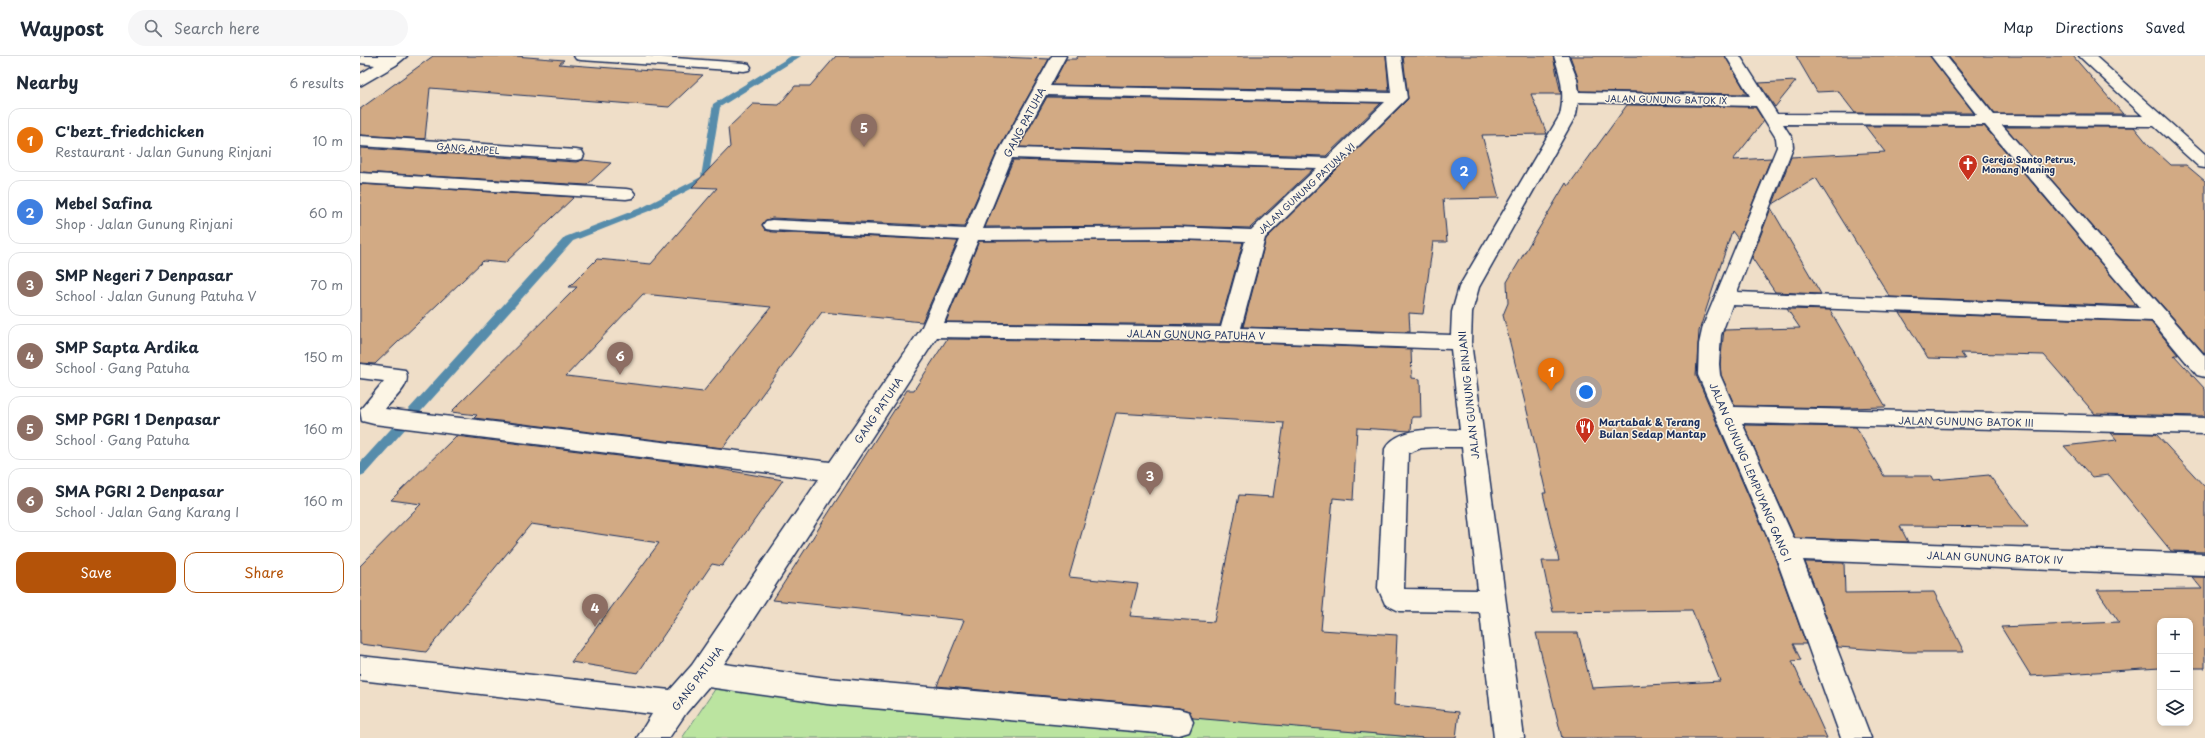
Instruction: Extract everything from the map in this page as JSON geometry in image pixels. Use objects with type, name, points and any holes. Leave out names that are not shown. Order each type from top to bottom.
[{"type":"street","points":[[580,56],[744,67]]},
{"type":"street","name":"GANG PATUHA","points":[[652,738],[676,704],[702,674],[931,330],[1006,153],[1059,56]]},
{"type":"street","points":[[1041,90],[1399,98],[1394,56]]},
{"type":"street","name":"JALAN GUNUNG RINJANI","points":[[1509,738],[1461,342],[1462,312],[1469,287],[1568,115],[1573,97],[1571,82],[1561,56]]},
{"type":"street","name":"JALAN GUNUNG LEMPUYANG GANG I","points":[[1733,56],[1759,101],[1784,138],[1785,147],[1725,298],[1714,320],[1708,348],[1709,375],[1786,549],[1856,738]]},
{"type":"street","points":[[1938,56],[1989,120],[2205,370]]},
{"type":"street","points":[[2086,56],[2205,163]]},
{"type":"street","points":[[360,59],[395,59]]},
{"type":"street","points":[[360,81],[395,59]]},
{"type":"street","name":"JALAN GUNUNG BATOK IX","points":[[1573,97],[1759,101]]},
{"type":"street","name":"JALAN GUNUNG PATUNA VI","points":[[1229,334],[1256,236],[1333,164],[1399,98]]},
{"type":"street","points":[[1771,119],[2157,120]]},
{"type":"street","name":"GANG AMPEL","points":[[360,141],[576,155]]},
{"type":"street","points":[[1006,153],[1333,164]]},
{"type":"street","points":[[360,178],[626,194]]},
{"type":"street","points":[[772,225],[970,235],[1175,233],[1256,236]]},
{"type":"street","points":[[1725,298],[2156,315]]},
{"type":"street","name":"JALAN GUNUNG PATUHA V","points":[[931,330],[1229,334],[1461,342]]},
{"type":"street","points":[[360,371],[397,375],[397,381],[371,410],[370,415],[374,416],[837,472]]},
{"type":"street","name":"JALAN GUNUNG BATOK III","points":[[1727,416],[2205,426]]},
{"type":"street","points":[[1472,439],[1412,440],[1402,443],[1397,449],[1391,588],[1394,596],[1399,600],[1492,601]]},
{"type":"street","name":"JALAN GUNUNG BATOK IV","points":[[1786,549],[2205,565]]},
{"type":"street","points":[[360,668],[676,704]]},
{"type":"street","points":[[702,674],[827,691],[1179,722]]},
{"type":"green space","points":[[724,676],[1425,738],[682,738]]},
{"type":"building","points":[[433,56],[515,56],[564,60],[559,64],[703,75],[669,107],[430,88],[425,139],[360,135],[360,109]]},
{"type":"building","points":[[836,56],[973,56],[1049,59],[997,152],[964,227],[772,218],[766,220],[762,224],[765,230],[772,232],[958,241],[922,322],[822,312],[723,448],[474,418],[477,415],[451,412],[577,287],[569,287],[597,259],[651,264],[717,188],[692,187],[730,147],[728,128],[753,104],[779,105],[795,86],[810,86]],"holes":[[[643,294],[771,307],[703,392],[566,376]]]},
{"type":"building","points":[[1078,56],[1386,56],[1389,91],[1052,85],[1066,59],[1076,59]]},
{"type":"building","points":[[1403,56],[1553,56],[1561,94],[1531,94],[1547,134],[1482,135],[1499,198],[1443,199],[1447,242],[1433,242],[1423,314],[1409,313],[1410,332],[1243,327],[1266,239],[1408,99]]},
{"type":"building","points":[[1570,56],[1725,56],[1747,94],[1580,91],[1578,78]]},
{"type":"building","points":[[1796,56],[1930,56],[1974,113],[1855,113],[1838,91],[1817,92]]},
{"type":"building","points":[[1948,56],[2073,56],[2123,114],[1995,114]]},
{"type":"building","points":[[1796,81],[1775,107],[1759,83]]},
{"type":"building","points":[[1047,97],[1381,103],[1326,156],[1019,147]]},
{"type":"building","points":[[1627,105],[1755,107],[1764,121],[1733,160],[1771,158],[1738,239],[1732,231],[1699,331],[1696,375],[1772,550],[1806,644],[1793,644],[1801,660],[1792,661],[1827,738],[1562,738],[1536,633],[1578,633],[1592,688],[1720,681],[1692,610],[1553,612],[1542,561],[1559,561],[1543,493],[1546,493],[1503,315],[1508,303],[1507,282],[1566,183],[1568,186]]},
{"type":"building","points":[[1865,126],[1984,126],[2137,306],[1890,297],[1816,178],[1773,204],[1791,157],[1885,152]]},
{"type":"building","points":[[2005,127],[2134,127],[2148,144],[2171,165],[2186,165],[2205,181],[2205,354]]},
{"type":"building","points":[[360,148],[576,162],[583,160],[611,163],[587,185],[360,172]]},
{"type":"building","points":[[1013,160],[1313,169],[1250,228],[1175,226],[985,227]]},
{"type":"building","points":[[360,184],[574,197],[505,263],[483,261],[375,364],[360,363]]},
{"type":"building","points":[[1771,208],[1821,294],[1775,292],[1752,258]]},
{"type":"building","points":[[1175,240],[1243,242],[1220,325],[946,322],[979,241]]},
{"type":"building","points":[[1787,309],[1830,310],[1886,407],[1845,408],[1735,406],[1721,375],[1720,364],[1724,330],[1800,328]]},
{"type":"building","points":[[1900,313],[2151,322],[2178,355],[2174,355],[2205,389],[2205,416],[2095,414],[2044,355],[1961,353],[1965,359],[1928,358]]},
{"type":"building","points":[[947,339],[1229,342],[1411,349],[1412,378],[1420,379],[1421,417],[1412,417],[1411,431],[1357,428],[1353,500],[1333,498],[1321,630],[1397,635],[1394,705],[1459,712],[1456,738],[1424,738],[1193,718],[1189,711],[1179,708],[937,686],[964,620],[773,600],[907,390],[914,390]],"holes":[[[1116,413],[1284,423],[1273,497],[1239,495],[1214,622],[1130,616],[1138,584],[1069,577]]]},
{"type":"building","points":[[1744,425],[1856,427],[1884,476],[1932,476],[1934,480],[1989,475],[2028,527],[1900,526],[1908,542],[1795,538]]},
{"type":"building","points":[[2111,433],[2156,434],[2205,487],[2205,552],[2171,551],[2109,475],[2092,477],[2064,446],[2117,440]]},
{"type":"building","points":[[456,436],[709,467],[783,480],[722,566],[712,564],[638,673],[571,662],[659,543],[531,524],[426,652],[360,644],[360,566],[421,504],[391,500]]},
{"type":"building","points":[[1805,562],[1844,563],[1845,593],[1934,592],[1964,652],[1908,652],[1838,647]]},
{"type":"building","points":[[2192,577],[2205,577],[2205,668],[2193,668],[2193,618],[2157,618],[2157,668],[2031,676],[2001,627],[2119,622],[2097,590],[2202,589]]},
{"type":"waterway","points":[[360,471],[569,239],[646,209],[705,178],[716,106],[797,56]]},
{"type":"place","name":"SMP PGRI 1 Denpasar","points":[[864,147]]},
{"type":"place","name":"Gereja Santo Petrus, Monang Maning","points":[[1968,181]]},
{"type":"place","name":"Mebel Safina","points":[[1464,190]]},
{"type":"place","name":"SMA PGRI 2 Denpasar","points":[[620,375]]},
{"type":"place","name":"C'bezt_friedchicken","points":[[1551,391]]},
{"type":"place","name":"Martabak & Terang Bulan Sedap Mantap","points":[[1585,444]]},
{"type":"place","name":"SMP Negeri 7 Denpasar","points":[[1150,495]]},
{"type":"place","name":"SMP Sapta Ardika","points":[[595,627]]}]
